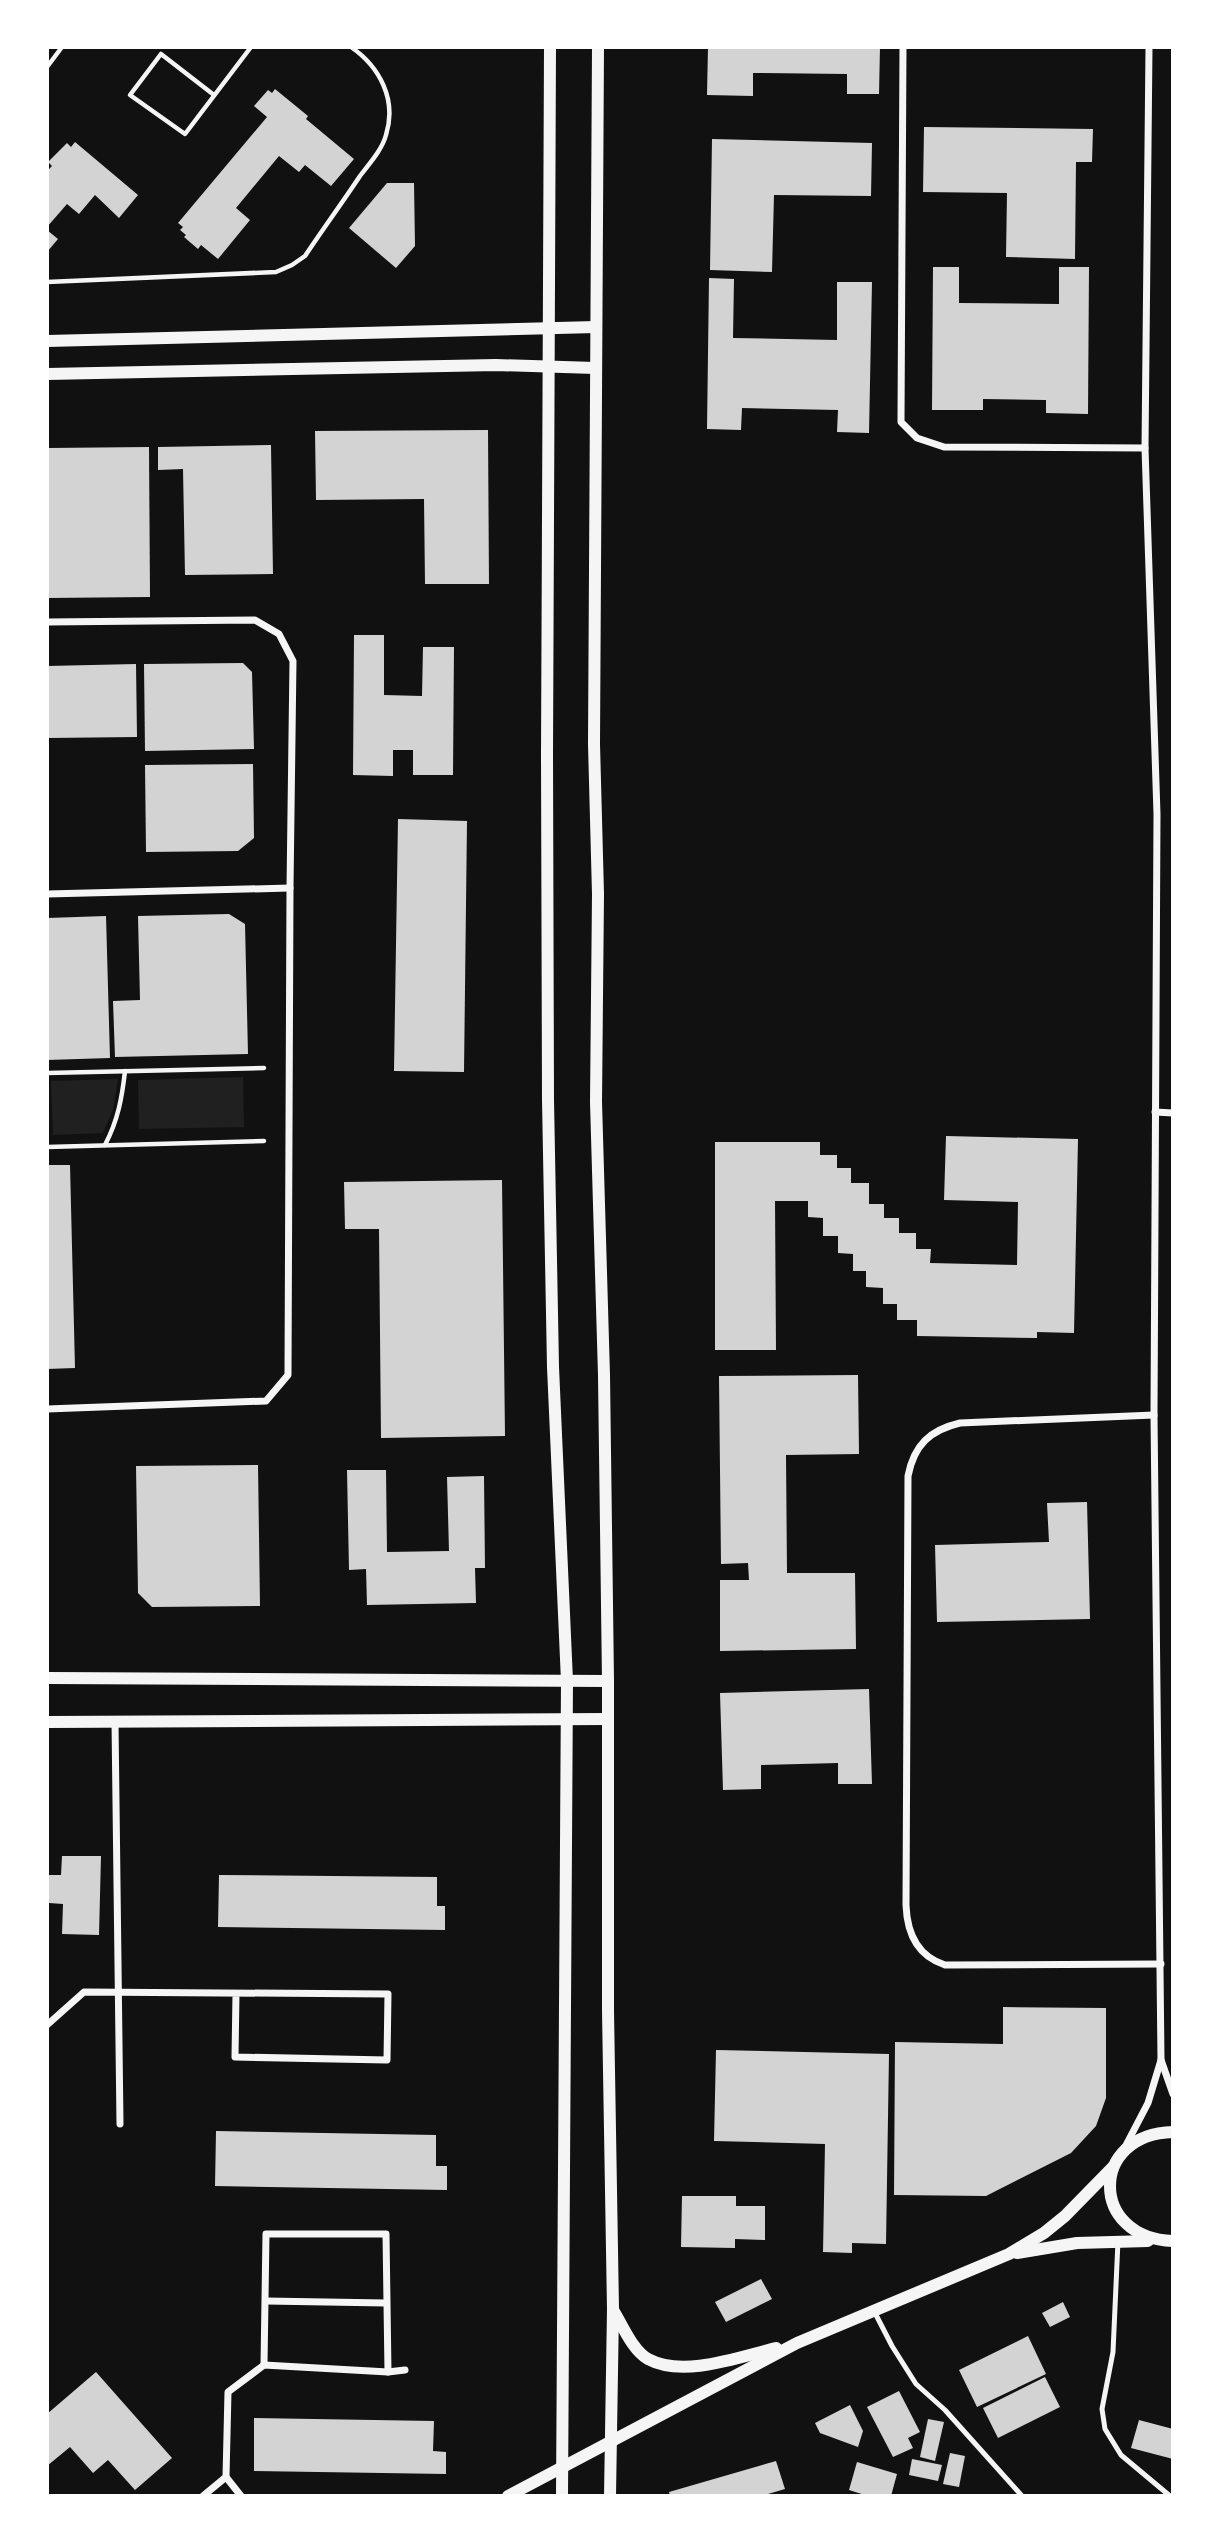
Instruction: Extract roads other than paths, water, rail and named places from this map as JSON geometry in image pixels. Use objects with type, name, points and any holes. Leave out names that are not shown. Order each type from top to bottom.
[{"type":"street","points":[[550,47],[548,1100],[553,1367],[567,1681],[560,2469],[562,2496]]},
{"type":"street","points":[[598,47],[595,368],[596,1102],[604,1375],[608,1681],[608,1998],[613,2309],[610,2496]]},
{"type":"street","points":[[903,47],[901,422],[917,438],[944,447],[1145,448]]},
{"type":"street","points":[[508,2496],[797,2343],[1009,2254],[1044,2232],[1065,2216],[1113,2168],[1148,2103],[1161,2060],[1154,1415],[1157,814],[1145,448],[1149,47]]},
{"type":"street","points":[[47,341],[596,327]]},
{"type":"street","points":[[47,374],[496,365],[595,368]]},
{"type":"street","points":[[47,622],[255,620],[279,634],[293,661],[288,1375],[267,1401],[47,1409]]},
{"type":"street","points":[[47,894],[290,888]]},
{"type":"street","points":[[1155,1112],[1173,1113]]},
{"type":"street","points":[[1154,1415],[960,1423],[936,1430],[927,1436],[911,1460],[908,1476],[906,1913],[916,1945],[934,1962],[945,1965],[1161,1964]]},
{"type":"street","points":[[47,1678],[608,1681]]},
{"type":"street","points":[[47,1722],[608,1719]]},
{"type":"street","points":[[115,1722],[120,2124]]},
{"type":"street","points":[[47,2025],[84,1992],[388,1994],[387,2060],[235,2057],[236,1994]]},
{"type":"street","points":[[1161,2060],[1173,2094]]},
{"type":"street","points":[[1123,2151],[1137,2139],[1155,2133],[1173,2133]]},
{"type":"street","points":[[1113,2168],[1110,2186],[1113,2205],[1122,2221],[1137,2234],[1154,2240]]},
{"type":"street","points":[[264,2365],[266,2234],[386,2234],[388,2372]]},
{"type":"street","points":[[1009,2254],[1067,2245],[1173,2241]]},
{"type":"street","points":[[266,2301],[386,2303]]},
{"type":"street","points":[[613,2309],[632,2342],[646,2358],[671,2365],[695,2367],[797,2343]]},
{"type":"street","points":[[241,2496],[226,2477],[228,2392],[264,2365],[388,2372],[405,2370]]},
{"type":"street","points":[[203,2496],[226,2477]]},
{"type":"lane","points":[[1118,2241],[1113,2352],[1102,2409],[1105,2429],[1121,2455],[1170,2496]]},
{"type":"lane","points":[[874,2311],[916,2384],[945,2410],[1023,2496]]}]
